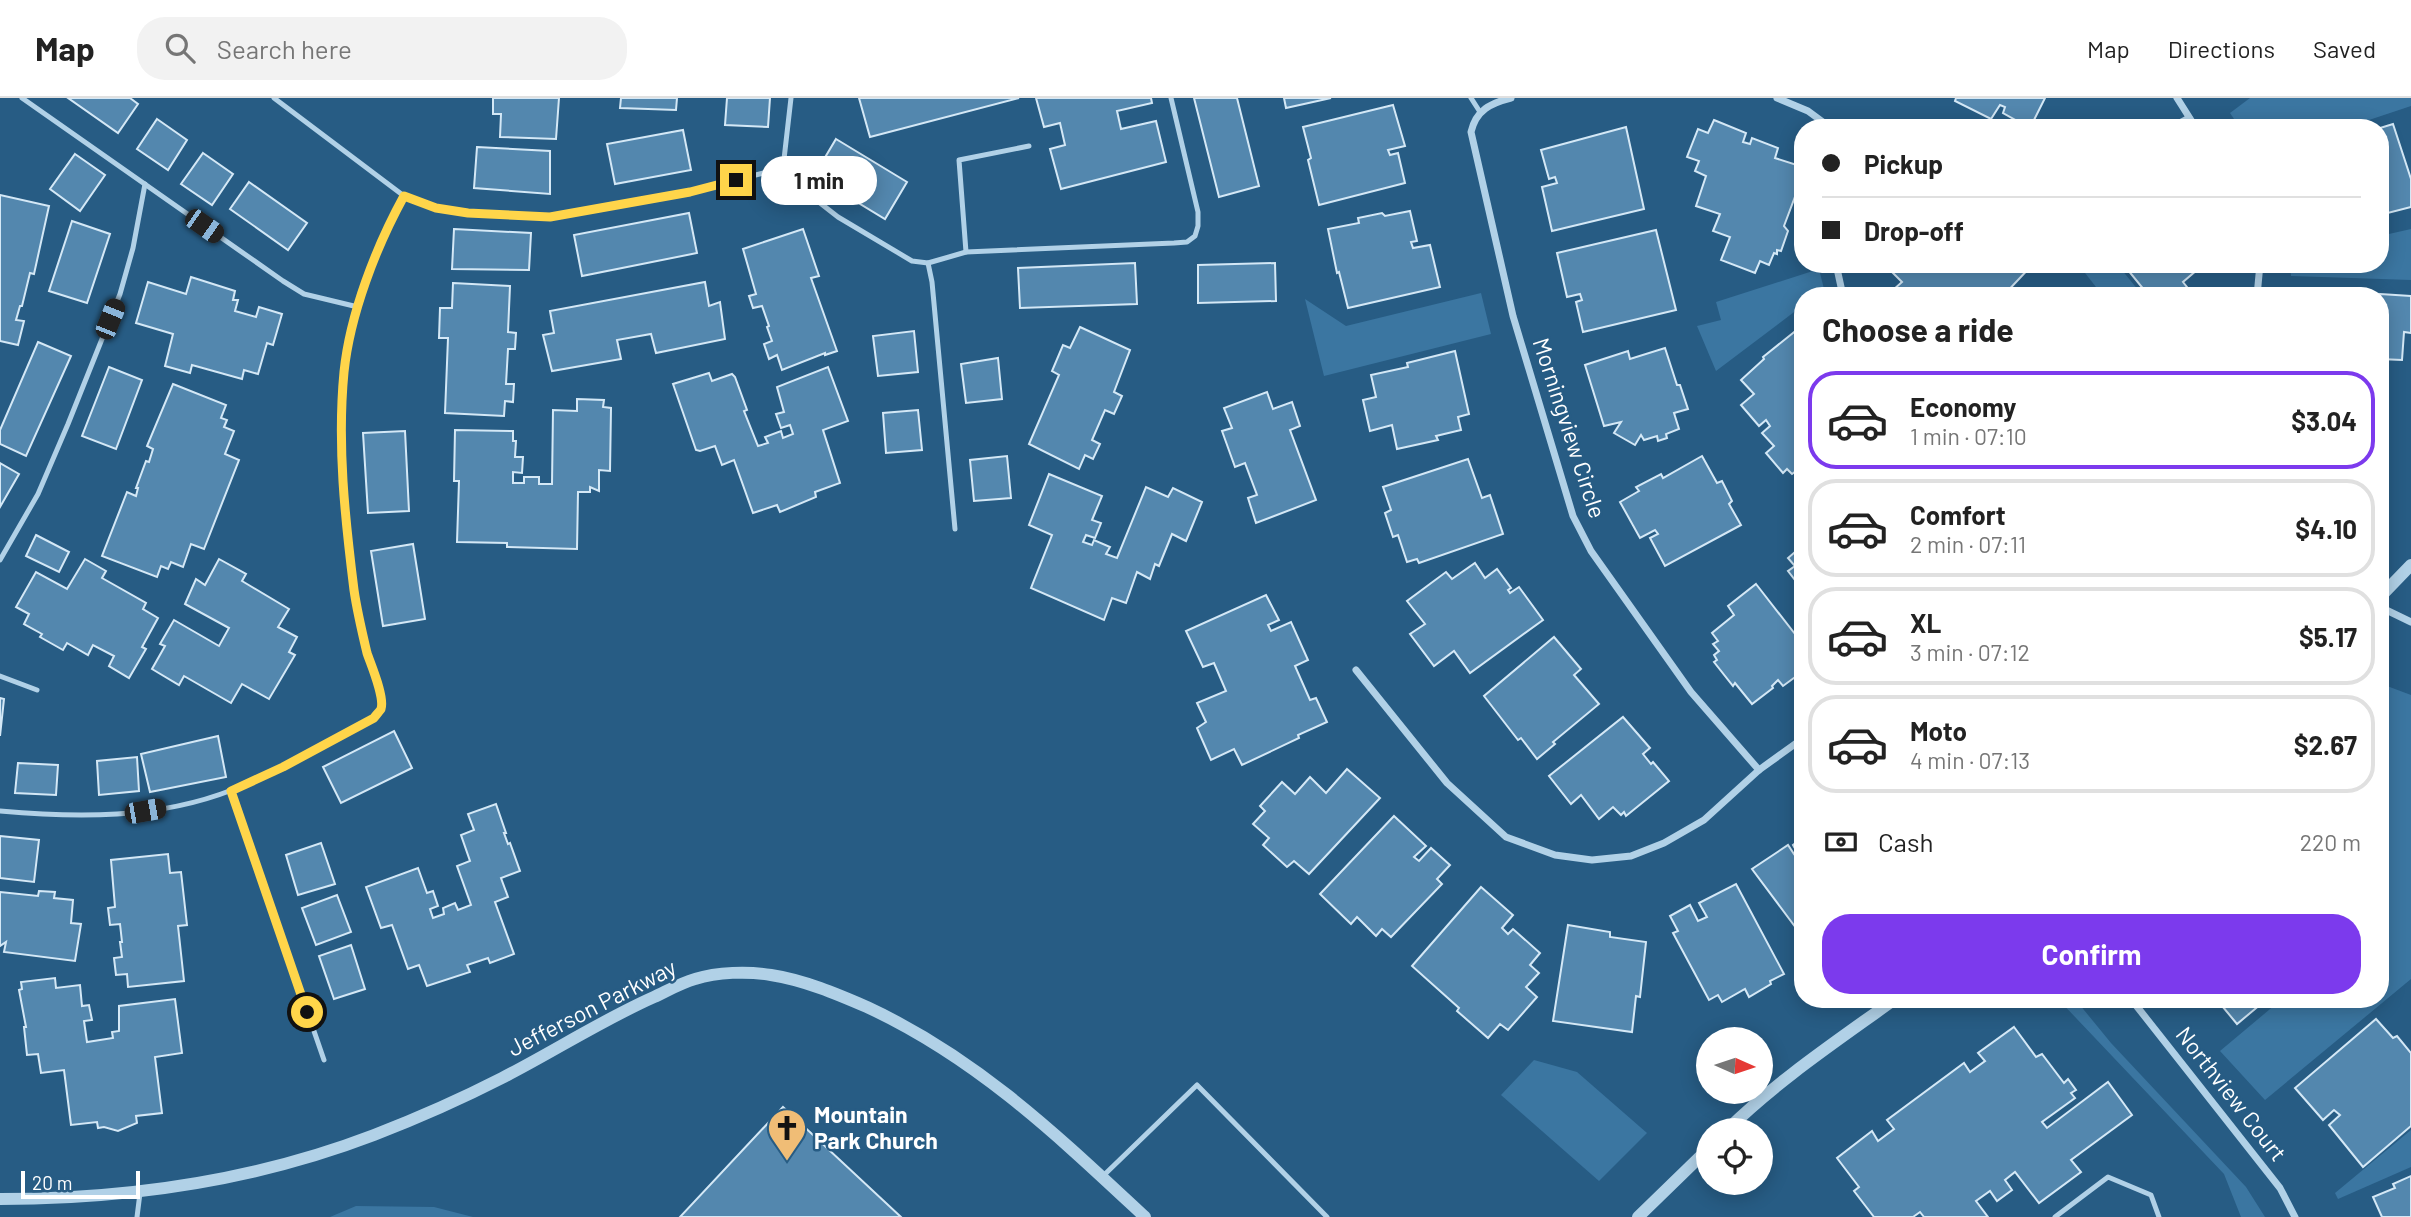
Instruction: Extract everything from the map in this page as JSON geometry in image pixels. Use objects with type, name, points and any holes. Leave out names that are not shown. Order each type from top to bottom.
[{"type":"street","points":[[1480,112],[1494,102],[1511,98]]},
{"type":"street","points":[[1777,98],[1808,111],[1819,119]]},
{"type":"street","points":[[2176,98],[2189,118]]},
{"type":"street","name":"Morningview Circle","points":[[1480,112],[1471,132],[1497,247],[1513,316],[1573,516],[1591,551],[1691,692],[1759,770]]},
{"type":"street","points":[[2389,588],[2411,565]]},
{"type":"street","points":[[2389,611],[2411,622]]},
{"type":"street","points":[[1356,670],[1447,783],[1506,836],[1555,855],[1592,860],[1631,856],[1664,844],[1704,820],[1759,770],[1794,745]]},
{"type":"street","name":"Jefferson Parkway","points":[[0,1199],[66,1199],[139,1193],[250,1172],[372,1136],[483,1087],[637,1005],[694,979],[738,974],[770,974],[852,1000],[916,1032],[956,1056],[1004,1090],[1050,1128],[1145,1217]]},
{"type":"street","points":[[1739,1118],[1804,1065],[1883,1008]]},
{"type":"street","name":"Northview Court","points":[[2138,1008],[2280,1188],[2295,1217]]},
{"type":"street","points":[[1638,1217],[1696,1161]]},
{"type":"lane","points":[[22,98],[283,281],[304,294],[358,307]]},
{"type":"lane","points":[[274,98],[404,196],[436,208],[468,213],[550,217],[690,192],[783,168]]},
{"type":"lane","points":[[783,168],[791,98]]},
{"type":"lane","points":[[783,168],[806,192],[838,217],[912,261],[928,263],[967,252],[1187,242],[1195,236],[1198,212],[1171,98]]},
{"type":"lane","points":[[1471,98],[1480,112]]},
{"type":"lane","points":[[967,252],[959,160],[1029,146]]},
{"type":"lane","points":[[0,560],[43,482],[120,294],[133,248],[145,184]]},
{"type":"lane","points":[[0,811],[66,817],[108,815],[194,802],[231,791],[283,767],[374,718],[381,710],[381,700],[355,595],[342,478],[341,429],[344,371],[358,307],[390,222],[404,196]]},
{"type":"lane","points":[[928,263],[955,529]]},
{"type":"lane","points":[[0,676],[37,690]]},
{"type":"lane","points":[[231,791],[324,1060]]},
{"type":"lane","points":[[1102,1177],[1197,1085],[1327,1217]]},
{"type":"lane","points":[[2056,1217],[2108,1177],[2151,1195],[2159,1217]]},
{"type":"lane","points":[[137,1217],[139,1193]]},
{"type":"shaded area","points":[[2250,98],[2411,98],[2411,106],[2372,119],[2234,119],[2230,113]]},
{"type":"shaded area","points":[[2411,229],[2411,280],[2291,276],[2291,273],[2389,273],[2389,234]]},
{"type":"shaded area","points":[[1807,273],[1820,273],[1824,287],[1794,287],[1794,312],[1716,371],[1697,326],[1721,320],[1716,302]]},
{"type":"shaded area","points":[[2085,273],[2124,273],[2136,287],[2096,287]]},
{"type":"shaded area","points":[[1481,293],[1491,334],[1324,376],[1305,299],[1346,326]]},
{"type":"shaded area","points":[[2389,687],[2411,695],[2411,979],[2389,997]]},
{"type":"shaded area","points":[[2067,1008],[2082,1008],[2111,1043],[2246,1187],[2265,1217],[2241,1217],[2224,1174]]},
{"type":"shaded area","points":[[2271,1008],[2376,1008],[2265,1100],[2220,1051]]},
{"type":"shaded area","points":[[1534,1060],[1577,1072],[1647,1133],[1599,1181],[1501,1095]]},
{"type":"shaded area","points":[[2411,1130],[2411,1167],[2338,1199],[2335,1193]]},
{"type":"shaded area","points":[[356,1206],[434,1207],[473,1217],[330,1217]]},
{"type":"building","points":[[68,98],[130,98],[138,104],[118,133]]},
{"type":"building","points":[[493,98],[559,98],[556,139],[500,137],[501,114],[493,114]]},
{"type":"building","points":[[621,98],[677,98],[676,110],[620,108]]},
{"type":"building","points":[[727,98],[770,98],[768,127],[725,125]]},
{"type":"building","points":[[859,98],[1019,98],[870,137]]},
{"type":"building","points":[[1036,98],[1151,98],[1152,103],[1117,111],[1121,129],[1156,121],[1166,162],[1061,189],[1050,149],[1065,145],[1060,123],[1044,127]]},
{"type":"building","points":[[1194,98],[1237,98],[1259,186],[1219,197]]},
{"type":"building","points":[[1284,98],[1331,98],[1286,108]]},
{"type":"building","points":[[1956,98],[2045,98],[2034,119],[2014,119],[2003,113],[2005,107],[2000,105],[1991,119],[1955,101]]},
{"type":"building","points":[[1393,105],[1405,146],[1388,150],[1390,155],[1398,153],[1405,183],[1319,205],[1303,127]]},
{"type":"building","points":[[157,119],[187,140],[168,170],[137,149]]},
{"type":"building","points":[[1714,120],[1746,133],[1743,142],[1750,144],[1752,138],[1778,148],[1775,158],[1794,164],[1794,199],[1784,226],[1788,231],[1781,251],[1774,253],[1769,265],[1760,261],[1755,273],[1721,260],[1730,237],[1713,231],[1720,214],[1696,206],[1706,176],[1695,171],[1699,161],[1687,157],[1698,129],[1708,133]]},
{"type":"building","points":[[2393,124],[2411,179],[2411,207],[2389,213],[2389,125]]},
{"type":"building","points":[[1626,127],[1644,209],[1552,231],[1542,187],[1557,183],[1555,177],[1549,179],[1541,150]]},
{"type":"building","points":[[683,130],[691,170],[615,184],[607,144]]},
{"type":"building","points":[[836,139],[907,182],[885,219],[814,176]]},
{"type":"building","points":[[477,147],[550,151],[550,194],[474,188]]},
{"type":"building","points":[[203,153],[233,174],[212,205],[181,184]]},
{"type":"building","points":[[75,154],[105,175],[80,211],[50,189]]},
{"type":"building","points":[[249,182],[307,223],[288,250],[230,209]]},
{"type":"building","points":[[0,195],[49,206],[34,274],[30,273],[16,320],[24,321],[18,345],[0,341]]},
{"type":"building","points":[[1410,211],[1417,241],[1411,242],[1413,248],[1430,245],[1440,287],[1348,308],[1328,229],[1359,223],[1358,218]]},
{"type":"building","points":[[689,213],[697,253],[582,276],[574,235]]},
{"type":"building","points":[[72,221],[110,234],[87,303],[49,291]]},
{"type":"building","points":[[454,229],[531,233],[529,270],[452,269]]},
{"type":"building","points":[[803,229],[819,276],[811,278],[837,351],[782,370],[777,355],[769,359],[764,344],[772,341],[767,327],[769,326],[762,306],[753,308],[749,296],[756,294],[743,249]]},
{"type":"building","points":[[1656,230],[1676,310],[1583,332],[1576,302],[1582,300],[1580,294],[1567,297],[1557,253]]},
{"type":"building","points":[[1135,263],[1137,304],[1020,308],[1018,268]]},
{"type":"building","points":[[1275,263],[1276,301],[1198,303],[1198,265]]},
{"type":"building","points":[[1893,273],[2025,273],[2011,287],[1896,287],[1902,282]]},
{"type":"building","points":[[2130,273],[2194,273],[2183,282],[2187,287],[2142,287]]},
{"type":"building","points":[[191,277],[235,291],[233,300],[238,300],[235,311],[256,317],[259,307],[282,314],[273,345],[267,343],[258,374],[244,370],[242,379],[192,365],[190,373],[165,366],[173,334],[136,323],[148,282],[186,294]]},
{"type":"building","points":[[705,282],[709,306],[720,302],[725,339],[656,353],[651,334],[617,340],[621,359],[552,371],[543,335],[554,333],[550,311]]},
{"type":"building","points":[[453,283],[510,286],[508,332],[516,333],[515,349],[508,349],[506,384],[514,384],[513,402],[505,401],[504,416],[445,413],[448,338],[439,338],[440,308],[452,308]]},
{"type":"building","points":[[2389,295],[2411,296],[2411,333],[2404,332],[2402,360],[2389,359]]},
{"type":"building","points":[[1080,327],[1130,350],[1114,392],[1122,396],[1114,414],[1105,410],[1092,440],[1100,444],[1093,459],[1085,455],[1079,469],[1029,444],[1059,375],[1052,371],[1063,345],[1070,348]]},
{"type":"building","points":[[914,331],[918,372],[878,376],[873,336]]},
{"type":"building","points":[[1794,332],[1792,474],[1787,469],[1783,473],[1766,453],[1774,446],[1762,433],[1770,426],[1766,420],[1759,426],[1741,405],[1754,394],[1741,380],[1764,359],[1763,357]]},
{"type":"building","points":[[38,342],[71,356],[26,456],[0,444],[0,430]]},
{"type":"building","points":[[1665,348],[1688,409],[1674,413],[1679,429],[1666,434],[1667,438],[1658,441],[1657,436],[1644,440],[1641,435],[1635,445],[1614,433],[1621,422],[1604,426],[1585,365],[1628,351],[1630,359]]},
{"type":"building","points":[[1455,351],[1469,414],[1458,417],[1461,430],[1436,436],[1438,440],[1397,449],[1392,425],[1370,431],[1363,400],[1376,397],[1371,375],[1408,367],[1407,363]]},
{"type":"building","points":[[998,358],[1002,399],[966,403],[961,364]]},
{"type":"building","points":[[109,367],[142,380],[116,449],[82,436]]},
{"type":"building","points":[[828,367],[848,421],[823,430],[840,483],[815,492],[816,497],[780,512],[777,505],[753,513],[734,460],[722,465],[715,446],[696,450],[673,384],[709,373],[712,381],[732,374],[758,446],[768,443],[765,437],[781,431],[783,438],[793,434],[790,425],[781,428],[776,414],[784,412],[777,387]]},
{"type":"building","points":[[173,384],[226,405],[221,418],[227,420],[224,427],[234,431],[225,454],[239,460],[204,549],[191,544],[183,567],[171,562],[168,569],[161,566],[157,577],[102,556],[127,492],[136,496],[136,488],[153,449],[147,446]]},
{"type":"building","points":[[1267,392],[1273,409],[1292,402],[1300,426],[1290,430],[1316,500],[1256,523],[1248,498],[1257,495],[1245,463],[1235,467],[1222,431],[1232,428],[1224,408]]},
{"type":"building","points":[[577,399],[604,400],[603,407],[611,408],[610,471],[599,470],[599,491],[590,487],[590,492],[578,492],[577,549],[457,542],[459,481],[454,481],[455,430],[513,431],[513,441],[516,441],[515,457],[523,457],[522,473],[513,472],[513,483],[524,483],[524,477],[539,477],[539,484],[552,484],[553,410],[577,411]]},
{"type":"building","points":[[918,410],[922,450],[886,453],[883,413]]},
{"type":"building","points":[[405,431],[409,511],[368,513],[363,433]]},
{"type":"building","points":[[1007,456],[1011,498],[974,501],[970,460]]},
{"type":"building","points":[[1702,456],[1717,483],[1722,481],[1732,501],[1729,504],[1741,525],[1665,566],[1650,538],[1658,534],[1655,530],[1640,538],[1620,502],[1639,491],[1636,487],[1661,474],[1663,478]]},
{"type":"building","points":[[1468,459],[1482,498],[1490,495],[1503,534],[1419,563],[1417,559],[1407,562],[1398,535],[1393,537],[1385,513],[1391,510],[1383,487]]},
{"type":"building","points":[[0,463],[19,474],[0,507]]},
{"type":"building","points":[[1049,474],[1102,496],[1092,520],[1101,523],[1095,538],[1086,535],[1083,542],[1092,545],[1094,540],[1110,547],[1106,554],[1117,558],[1146,487],[1168,497],[1173,488],[1202,502],[1186,541],[1172,534],[1159,566],[1155,564],[1150,579],[1137,572],[1126,603],[1112,598],[1104,620],[1031,588],[1052,535],[1029,525]]},
{"type":"building","points":[[36,535],[69,552],[59,572],[26,556]]},
{"type":"building","points":[[413,544],[425,619],[383,626],[371,551]]},
{"type":"building","points":[[1794,553],[1794,565],[1788,558]]},
{"type":"building","points":[[85,559],[106,571],[102,578],[146,603],[143,609],[158,618],[142,647],[146,649],[129,678],[109,666],[114,656],[93,645],[88,655],[67,643],[63,650],[40,637],[42,634],[24,624],[29,614],[16,607],[36,572],[67,589]]},
{"type":"building","points":[[219,559],[246,574],[242,581],[289,609],[278,627],[297,637],[289,652],[295,655],[269,699],[242,684],[231,703],[184,676],[179,685],[152,669],[165,646],[160,644],[174,620],[219,646],[229,628],[185,604],[196,579],[205,585]]},
{"type":"building","points":[[1475,563],[1485,578],[1497,569],[1511,588],[1508,590],[1510,593],[1519,587],[1543,620],[1470,673],[1454,651],[1434,666],[1410,634],[1425,624],[1407,601],[1446,572],[1452,579]]},
{"type":"building","points":[[1794,567],[1794,579],[1788,571]]},
{"type":"building","points":[[1756,584],[1794,633],[1794,678],[1783,686],[1778,680],[1773,688],[1752,704],[1714,662],[1717,660],[1714,655],[1719,651],[1713,644],[1718,641],[1712,633],[1734,615],[1728,606]]},
{"type":"building","points":[[1266,595],[1279,620],[1268,625],[1271,631],[1291,622],[1308,660],[1295,666],[1310,700],[1316,698],[1327,722],[1242,765],[1234,749],[1211,760],[1197,728],[1206,722],[1197,703],[1226,691],[1214,663],[1203,667],[1186,631]]},
{"type":"building","points":[[1554,637],[1581,669],[1574,675],[1599,704],[1537,759],[1521,738],[1518,740],[1484,696]]},
{"type":"building","points":[[0,698],[4,699],[0,736]]},
{"type":"building","points":[[1623,717],[1650,748],[1643,754],[1669,781],[1626,816],[1624,812],[1621,815],[1613,807],[1599,819],[1581,795],[1571,804],[1549,776]]},
{"type":"building","points":[[394,731],[412,768],[341,803],[323,767]]},
{"type":"building","points":[[218,736],[226,777],[150,792],[141,754]]},
{"type":"building","points":[[137,757],[139,791],[99,795],[97,761]]},
{"type":"building","points":[[18,763],[58,765],[56,795],[15,793]]},
{"type":"building","points":[[1347,769],[1380,798],[1309,874],[1294,861],[1287,867],[1263,845],[1269,838],[1253,824],[1265,811],[1260,806],[1282,782],[1295,794],[1310,777],[1326,793]]},
{"type":"building","points":[[496,804],[504,833],[520,871],[501,878],[508,897],[495,902],[514,954],[490,963],[488,958],[467,965],[470,972],[427,986],[419,965],[408,969],[392,925],[381,928],[366,887],[418,868],[427,893],[433,891],[438,906],[430,909],[433,918],[444,914],[443,908],[455,903],[458,910],[471,905],[457,866],[470,861],[461,835],[474,830],[468,814]]},
{"type":"building","points":[[1394,816],[1426,846],[1414,857],[1419,861],[1431,848],[1450,865],[1437,879],[1442,884],[1391,937],[1382,929],[1376,936],[1357,917],[1351,924],[1320,894]]},
{"type":"building","points":[[0,836],[39,840],[34,882],[0,878]]},
{"type":"building","points":[[321,843],[335,884],[298,895],[286,855]]},
{"type":"building","points":[[1788,845],[1794,854],[1794,925],[1752,869]]},
{"type":"building","points":[[168,854],[170,873],[181,872],[187,925],[178,926],[184,981],[128,987],[127,974],[116,975],[114,958],[122,957],[122,942],[120,924],[110,925],[108,908],[115,907],[111,860]]},
{"type":"building","points":[[1736,884],[1784,974],[1749,997],[1745,989],[1722,1002],[1718,995],[1709,1000],[1673,933],[1678,931],[1670,916],[1690,905],[1698,921],[1707,917],[1699,903]]},
{"type":"building","points":[[1481,887],[1513,915],[1502,928],[1508,934],[1513,929],[1540,953],[1530,965],[1539,973],[1526,987],[1537,997],[1508,1030],[1500,1024],[1488,1038],[1412,966]]},
{"type":"building","points":[[39,891],[55,892],[54,898],[73,900],[71,923],[81,924],[75,961],[4,952],[6,942],[0,946],[0,892],[38,896]]},
{"type":"building","points":[[337,895],[351,932],[316,945],[302,908]]},
{"type":"building","points":[[1568,925],[1610,932],[1610,937],[1646,942],[1640,997],[1636,996],[1632,1032],[1553,1021]]},
{"type":"building","points":[[351,945],[365,989],[334,999],[319,956]]},
{"type":"building","points":[[55,978],[56,988],[80,985],[82,1006],[89,1005],[92,1020],[84,1021],[87,1042],[113,1038],[112,1032],[119,1031],[119,1006],[175,999],[182,1053],[155,1057],[162,1113],[136,1116],[137,1123],[118,1131],[98,1128],[97,1122],[71,1125],[64,1070],[41,1073],[38,1054],[27,1055],[26,1027],[19,990],[22,989],[21,982]]},
{"type":"building","points":[[2224,1008],[2256,1008],[2237,1024]]},
{"type":"building","points":[[2376,1019],[2393,1038],[2397,1036],[2411,1053],[2411,1126],[2363,1167],[2329,1125],[2340,1115],[2334,1110],[2323,1120],[2295,1088]]},
{"type":"building","points":[[2014,1027],[2036,1057],[2042,1054],[2064,1083],[2068,1079],[2076,1090],[2071,1093],[2075,1098],[2042,1122],[2047,1128],[2108,1082],[2132,1115],[2071,1160],[2081,1172],[2039,1203],[2015,1172],[2005,1180],[2012,1190],[1997,1201],[1990,1191],[1976,1201],[1988,1217],[1924,1217],[1920,1212],[1913,1217],[1874,1217],[1854,1191],[1859,1187],[1837,1158],[1872,1131],[1878,1141],[1894,1129],[1887,1120],[1964,1063],[1970,1072],[1985,1061],[1978,1053]]},
{"type":"building","name":"Mountain Park Church","points":[[783,1107],[901,1217],[680,1217]]},
{"type":"building","points":[[2411,1176],[2411,1217],[2382,1217],[2373,1197],[2395,1188],[2393,1184]]},
{"type":"place","name":"Mountain Park Church","points":[[787,1162]]},
{"type":"route","points":[[307,1012],[231,791],[283,767],[374,718],[381,710],[381,700],[355,595],[342,478],[341,429],[344,371],[349,341],[358,307],[390,222],[404,196],[436,208],[468,213],[550,217],[690,192],[736,180]]}]
